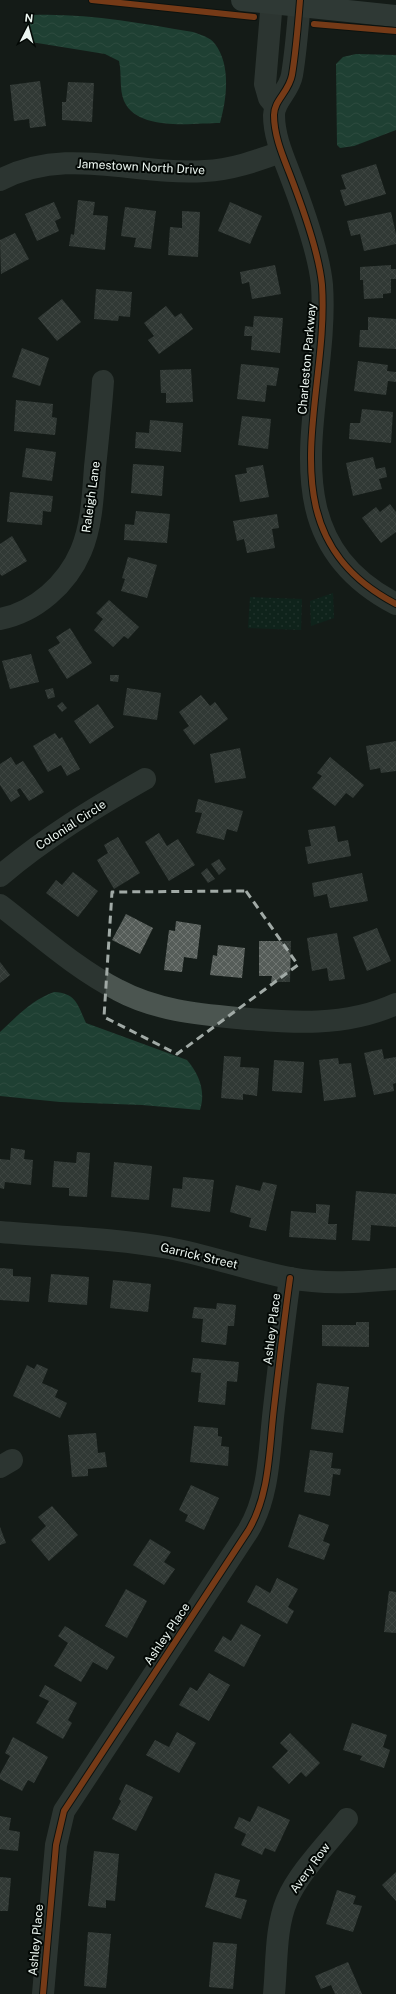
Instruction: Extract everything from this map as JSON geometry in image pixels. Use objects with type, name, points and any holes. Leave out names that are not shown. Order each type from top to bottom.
[{"type":"main road","points":[[242,0],[299,3],[396,16]]},
{"type":"street","name":"Charleston Parkway","points":[[272,2],[265,84],[269,98],[275,105],[275,127],[281,152],[315,252],[322,282],[323,317],[310,452],[311,480],[316,509],[330,541],[344,563],[370,588],[396,604]]},
{"type":"street","points":[[275,105],[288,88],[292,75],[299,3]]},
{"type":"street","name":"Jamestown North Drive","points":[[0,180],[19,172],[41,166],[69,163],[96,163],[187,172],[204,171],[243,164],[281,152]]},
{"type":"street","name":"Raleigh Lane","points":[[0,619],[26,610],[51,593],[66,577],[81,550],[91,507],[103,381]]},
{"type":"street","name":"Colonial Circle","points":[[0,876],[39,845],[83,814],[145,779]]},
{"type":"street","points":[[0,905],[95,977],[119,991],[161,1007],[213,1016],[302,1022],[354,1017],[371,1013],[396,1004]]},
{"type":"street","name":"Garrick Street","points":[[0,1232],[134,1243],[170,1249],[290,1278],[346,1282],[396,1279]]},
{"type":"street","name":"Ashley Place","points":[[43,1994],[56,1845],[64,1811],[248,1531],[262,1503],[290,1278]]},
{"type":"street","name":"Avery Row","points":[[274,1994],[280,1934],[288,1900],[302,1876],[347,1819]]},
{"type":"highlighted area","points":[[246,891],[298,965],[177,1054],[104,1017],[112,892]]},
{"type":"shaded area","points":[[333,593],[334,618],[311,626],[310,601]]},
{"type":"shaded area","points":[[250,597],[302,599],[301,630],[248,628]]},
{"type":"water","points":[[32,15],[113,19],[193,32],[208,38],[215,44],[224,62],[226,93],[220,123],[167,124],[141,118],[131,111],[122,96],[119,61],[105,54],[31,42],[27,34],[26,25],[27,19]]},
{"type":"water","points":[[356,54],[396,55],[396,130],[354,146],[340,148],[337,145],[336,64],[343,57]]},
{"type":"water","points":[[54,992],[68,995],[72,998],[76,1002],[86,1023],[187,1060],[198,1077],[202,1090],[202,1103],[200,1110],[142,1105],[60,1102],[0,1096],[0,1032],[32,1004]]},
{"type":"building","points":[[40,81],[46,126],[30,128],[29,119],[14,121],[10,85]]},
{"type":"building","points":[[68,82],[94,83],[92,122],[62,120],[62,102],[66,102]]},
{"type":"building","points":[[376,164],[386,194],[345,206],[340,190],[346,189],[341,175]]},
{"type":"building","points":[[78,200],[95,202],[93,215],[108,216],[105,250],[69,246],[71,234],[74,235]]},
{"type":"building","points":[[54,202],[61,218],[55,221],[59,231],[37,241],[25,214]]},
{"type":"building","points":[[230,202],[262,216],[250,244],[218,231]]},
{"type":"building","points":[[125,207],[156,211],[151,249],[134,247],[136,238],[121,236]]},
{"type":"building","points":[[182,211],[200,212],[198,257],[168,255],[170,227],[182,228]]},
{"type":"building","points":[[391,212],[396,234],[396,244],[364,251],[360,234],[351,236],[347,221]]},
{"type":"building","points":[[15,233],[29,259],[1,274],[0,240]]},
{"type":"building","points":[[275,265],[281,294],[252,299],[249,282],[242,284],[240,272]]},
{"type":"building","points":[[391,265],[391,269],[396,269],[396,279],[391,279],[391,293],[383,294],[383,298],[364,299],[363,280],[360,280],[360,267]]},
{"type":"building","points":[[96,289],[132,292],[130,317],[119,316],[118,321],[94,319]]},
{"type":"building","points":[[62,299],[81,322],[57,341],[38,318]]},
{"type":"building","points":[[166,306],[175,317],[181,313],[193,329],[159,354],[148,340],[154,336],[144,323]]},
{"type":"building","points":[[254,316],[283,318],[280,353],[251,350],[252,336],[244,336],[245,326],[253,327]]},
{"type":"building","points":[[368,317],[396,319],[396,349],[359,347],[360,330],[368,330]]},
{"type":"building","points":[[22,348],[49,358],[40,386],[12,377]]},
{"type":"building","points":[[358,361],[388,365],[387,371],[396,372],[396,382],[388,381],[386,395],[354,391]]},
{"type":"building","points":[[241,364],[279,368],[276,386],[267,385],[265,402],[237,399]]},
{"type":"building","points":[[191,369],[193,402],[166,403],[166,393],[161,393],[160,370]]},
{"type":"building","points":[[16,400],[53,404],[52,417],[57,418],[55,435],[14,431]]},
{"type":"building","points":[[362,409],[393,412],[391,443],[349,439],[350,423],[360,423]]},
{"type":"building","points":[[242,416],[271,419],[268,449],[238,445]]},
{"type":"building","points":[[150,420],[183,423],[181,452],[135,448],[136,432],[149,433]]},
{"type":"building","points":[[26,448],[56,452],[52,481],[22,477]]},
{"type":"building","points":[[373,457],[376,469],[385,467],[387,477],[379,479],[382,489],[353,496],[346,463]]},
{"type":"building","points":[[133,464],[164,466],[162,496],[131,493]]},
{"type":"building","points":[[263,465],[269,497],[240,502],[235,475],[247,473],[246,468]]},
{"type":"building","points":[[10,492],[53,496],[51,512],[43,511],[42,525],[7,522]]},
{"type":"building","points":[[390,504],[396,512],[396,532],[381,543],[362,518],[376,507],[380,512]]},
{"type":"building","points":[[136,511],[170,514],[167,543],[124,540],[125,524],[134,525]]},
{"type":"building","points":[[277,514],[279,528],[272,529],[275,548],[247,553],[244,539],[237,541],[233,521]]},
{"type":"building","points":[[12,536],[27,561],[2,576],[0,574],[0,544]]},
{"type":"building","points":[[128,557],[157,565],[147,598],[121,591],[125,579],[122,578]]},
{"type":"building","points":[[109,600],[139,627],[128,639],[124,636],[113,647],[94,630],[103,619],[96,613]]},
{"type":"building","points":[[70,628],[92,663],[67,679],[48,650],[60,643],[56,637]]},
{"type":"building","points":[[31,654],[39,682],[10,689],[2,661]]},
{"type":"building","points":[[110,675],[119,675],[118,682],[110,681]]},
{"type":"building","points":[[53,688],[55,697],[48,699],[45,690]]},
{"type":"building","points":[[127,688],[161,693],[157,720],[123,715]]},
{"type":"building","points":[[201,695],[210,706],[215,702],[228,719],[194,745],[183,730],[189,726],[179,712]]},
{"type":"building","points":[[62,702],[67,708],[62,712],[57,706]]},
{"type":"building","points":[[98,704],[114,727],[90,744],[74,721]]},
{"type":"building","points":[[55,733],[59,739],[62,737],[80,769],[67,776],[61,765],[48,772],[33,746]]},
{"type":"building","points":[[396,741],[396,771],[381,773],[380,768],[370,770],[366,746]]},
{"type":"building","points":[[240,748],[246,778],[215,783],[210,754]]},
{"type":"building","points":[[11,757],[16,765],[23,761],[44,792],[29,801],[20,788],[17,790],[20,796],[11,802],[0,785],[0,764]]},
{"type":"building","points":[[330,757],[364,785],[353,798],[346,793],[335,806],[312,788],[322,776],[317,773]]},
{"type":"building","points":[[198,799],[243,811],[237,832],[227,829],[224,840],[196,833],[202,813],[195,812]]},
{"type":"building","points":[[335,826],[338,842],[348,840],[351,856],[308,864],[305,847],[311,846],[308,830]]},
{"type":"building","points":[[159,833],[167,846],[178,839],[195,865],[169,881],[145,842]]},
{"type":"building","points":[[118,837],[140,873],[114,889],[97,860],[108,853],[104,845]]},
{"type":"building","points":[[219,859],[226,869],[219,875],[211,864]]},
{"type":"building","points":[[207,868],[215,879],[208,883],[201,873]]},
{"type":"building","points":[[73,872],[98,891],[78,917],[46,893],[56,880],[62,885]]},
{"type":"building","points":[[362,873],[368,901],[330,908],[327,894],[314,897],[312,883]]},
{"type":"building","points":[[126,914],[153,928],[140,954],[112,940]]},
{"type":"building","points":[[176,921],[201,925],[197,959],[184,957],[182,972],[164,970],[169,930],[175,931]]},
{"type":"building","points":[[377,928],[391,961],[367,971],[353,937]]},
{"type":"building","points":[[337,933],[345,979],[329,981],[327,968],[312,971],[307,938]]},
{"type":"building","points":[[259,941],[291,941],[290,982],[271,982],[272,976],[259,976]]},
{"type":"building","points":[[218,945],[245,948],[242,978],[210,975],[213,955],[217,956]]},
{"type":"building","points":[[0,962],[10,975],[0,983]]},
{"type":"building","points":[[382,1049],[384,1059],[396,1057],[396,1083],[393,1084],[394,1091],[374,1095],[364,1053]]},
{"type":"building","points":[[224,1056],[241,1057],[240,1067],[259,1068],[257,1096],[243,1094],[243,1100],[221,1098]]},
{"type":"building","points":[[338,1058],[339,1064],[351,1063],[356,1097],[324,1101],[319,1060]]},
{"type":"building","points":[[274,1060],[304,1062],[302,1093],[272,1091]]},
{"type":"building","points":[[11,1148],[25,1150],[24,1159],[33,1160],[31,1185],[5,1182],[4,1189],[0,1188],[0,1159],[10,1160]]},
{"type":"building","points":[[77,1152],[90,1153],[87,1197],[69,1196],[69,1188],[52,1187],[54,1161],[76,1163]]},
{"type":"building","points":[[114,1162],[152,1166],[149,1200],[111,1197]]},
{"type":"building","points":[[183,1177],[214,1180],[210,1212],[171,1207],[173,1188],[182,1189]]},
{"type":"building","points":[[263,1182],[277,1185],[266,1231],[249,1227],[251,1218],[230,1212],[236,1185],[260,1191]]},
{"type":"building","points":[[356,1191],[396,1194],[396,1227],[371,1225],[370,1241],[352,1240]]},
{"type":"building","points":[[316,1204],[330,1205],[328,1224],[337,1224],[336,1240],[289,1237],[291,1211],[316,1213]]},
{"type":"building","points":[[0,1268],[13,1269],[13,1276],[31,1277],[29,1302],[0,1300]]},
{"type":"building","points":[[51,1274],[89,1277],[87,1305],[48,1302]]},
{"type":"building","points":[[113,1280],[151,1284],[148,1312],[110,1308]]},
{"type":"building","points":[[217,1303],[236,1305],[234,1326],[228,1326],[226,1345],[201,1342],[203,1319],[192,1318],[194,1307],[216,1309]]},
{"type":"building","points":[[356,1322],[369,1322],[369,1347],[322,1346],[322,1325],[356,1325]]},
{"type":"building","points":[[193,1358],[239,1362],[237,1382],[227,1381],[225,1405],[198,1402],[201,1373],[191,1372]]},
{"type":"building","points":[[37,1364],[48,1369],[42,1383],[58,1390],[55,1397],[67,1403],[60,1418],[13,1396],[27,1365],[34,1369]]},
{"type":"building","points":[[317,1383],[349,1387],[343,1433],[311,1429]]},
{"type":"building","points":[[194,1426],[218,1428],[218,1436],[222,1437],[221,1446],[229,1447],[228,1466],[190,1462]]},
{"type":"building","points":[[96,1433],[98,1453],[105,1452],[107,1467],[88,1469],[88,1476],[72,1477],[68,1435]]},
{"type":"building","points":[[310,1450],[333,1453],[331,1468],[341,1469],[340,1475],[333,1474],[330,1496],[304,1492]]},
{"type":"building","points":[[191,1485],[219,1498],[204,1530],[185,1521],[188,1515],[179,1510]]},
{"type":"building","points":[[52,1506],[78,1535],[49,1561],[31,1540],[46,1526],[38,1517]]},
{"type":"building","points":[[299,1514],[329,1525],[323,1541],[330,1544],[324,1560],[288,1547]]},
{"type":"building","points":[[0,1527],[6,1543],[0,1545]]},
{"type":"building","points":[[150,1539],[171,1552],[164,1562],[175,1569],[164,1585],[133,1565]]},
{"type":"building","points":[[277,1578],[298,1589],[288,1607],[294,1611],[287,1624],[247,1602],[256,1585],[270,1593]]},
{"type":"building","points":[[126,1589],[147,1601],[127,1638],[105,1626]]},
{"type":"building","points":[[389,1591],[396,1592],[396,1633],[384,1632]]},
{"type":"building","points":[[241,1624],[261,1635],[244,1667],[214,1651],[223,1636],[231,1641]]},
{"type":"building","points":[[65,1626],[115,1657],[107,1670],[93,1662],[81,1682],[54,1666],[68,1643],[58,1636]]},
{"type":"building","points":[[209,1673],[230,1685],[209,1721],[179,1705],[190,1687],[197,1691]]},
{"type":"building","points":[[45,1685],[77,1703],[68,1720],[72,1723],[63,1739],[36,1723],[49,1701],[39,1696]]},
{"type":"building","points":[[352,1723],[387,1735],[383,1747],[390,1750],[384,1768],[360,1760],[362,1756],[343,1750]]},
{"type":"building","points":[[177,1732],[196,1743],[179,1773],[146,1755],[155,1740],[169,1747]]},
{"type":"building","points":[[290,1733],[320,1763],[306,1777],[301,1772],[289,1784],[272,1767],[288,1751],[280,1743]]},
{"type":"building","points":[[13,1737],[48,1757],[34,1783],[28,1780],[22,1791],[0,1779],[0,1774],[10,1756],[5,1753]]},
{"type":"building","points":[[126,1784],[153,1797],[136,1831],[112,1819],[121,1801],[119,1799]]},
{"type":"building","points":[[258,1806],[290,1820],[275,1852],[265,1848],[262,1855],[241,1845],[246,1834],[234,1828],[239,1817],[250,1822]]},
{"type":"building","points":[[0,1816],[11,1818],[9,1830],[20,1832],[18,1851],[0,1849]]},
{"type":"building","points":[[94,1851],[119,1854],[115,1901],[106,1900],[106,1908],[88,1906]]},
{"type":"building","points":[[396,1872],[396,1901],[382,1885]]},
{"type":"building","points":[[215,1873],[240,1880],[235,1897],[247,1900],[241,1919],[205,1907]]},
{"type":"building","points":[[0,1877],[11,1878],[8,1911],[0,1911]]},
{"type":"building","points":[[337,1890],[356,1896],[353,1904],[362,1906],[353,1932],[326,1924]]},
{"type":"building","points":[[88,1932],[111,1934],[106,1988],[84,1986]]},
{"type":"building","points":[[213,1942],[237,1944],[233,1989],[209,1987]]},
{"type":"building","points":[[348,1962],[362,1994],[335,1994],[331,1985],[321,1989],[315,1976]]},
{"type":"cycle path","points":[[92,0],[254,17]]},
{"type":"cycle path","points":[[300,0],[292,75],[288,86],[276,105],[274,122],[279,144],[309,228],[322,285],[322,329],[313,418],[311,461],[315,502],[328,541],[354,575],[396,604]]},
{"type":"cycle path","points":[[314,24],[396,31]]},
{"type":"cycle path","points":[[43,1994],[56,1845],[64,1811],[248,1531],[261,1502],[265,1487],[290,1278]]}]
